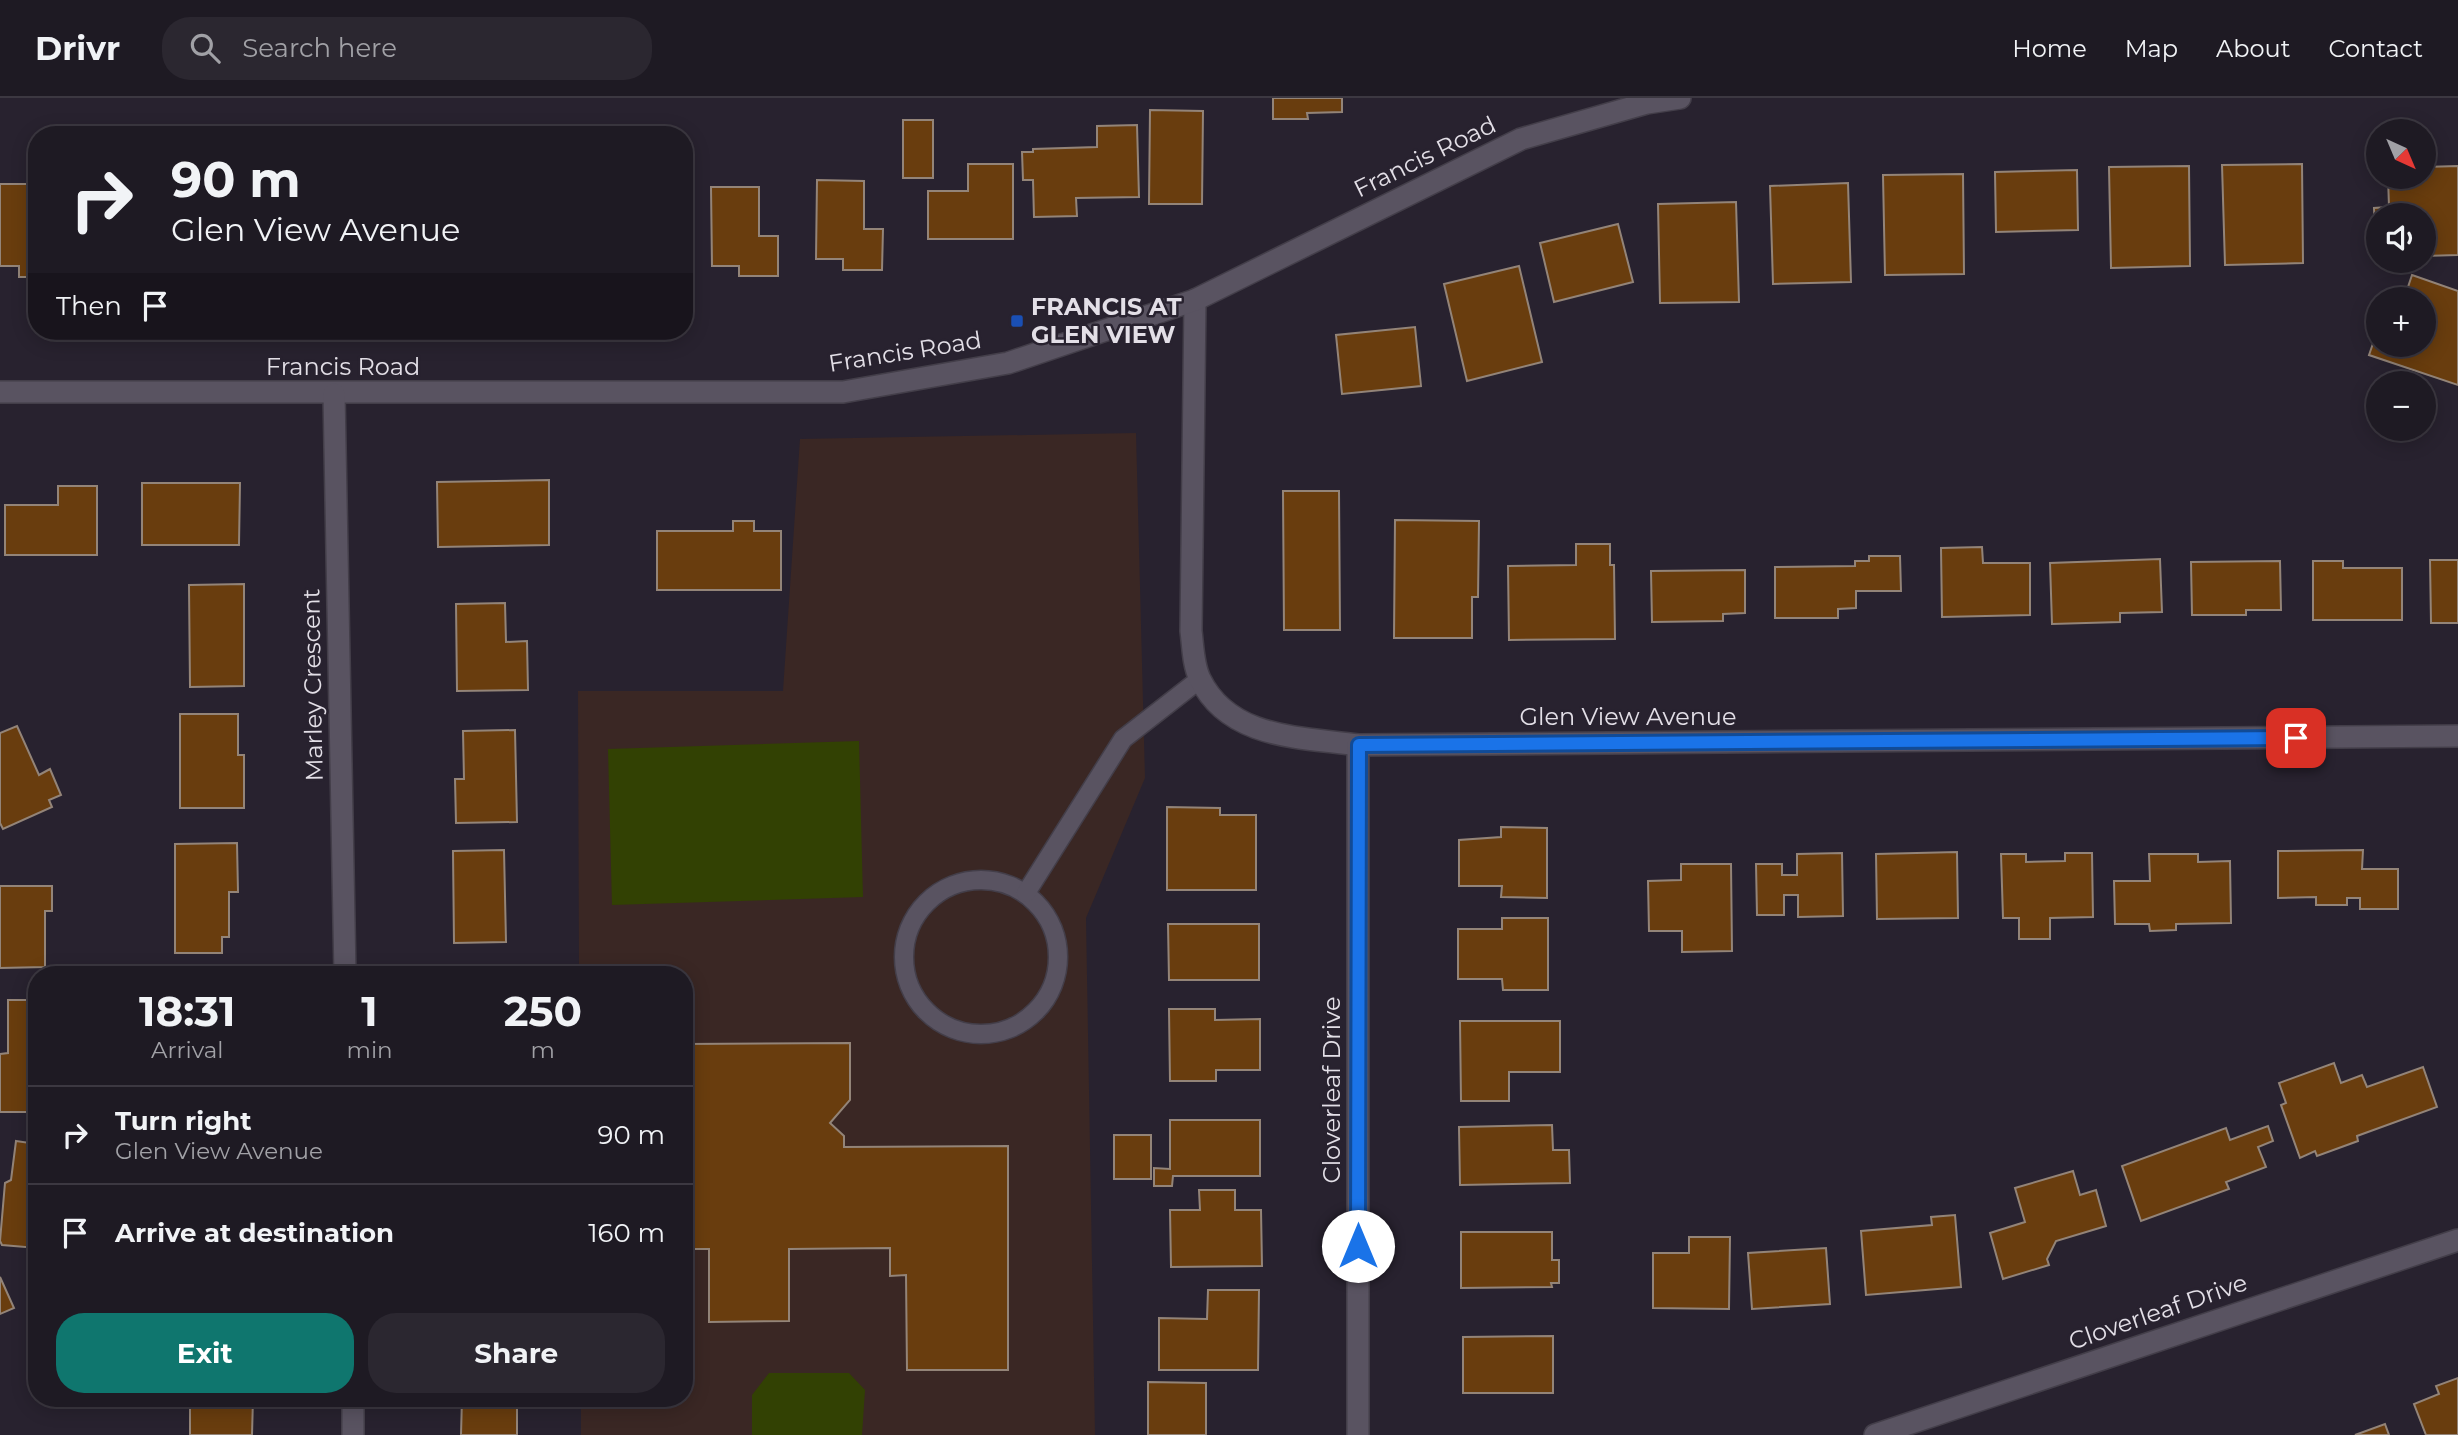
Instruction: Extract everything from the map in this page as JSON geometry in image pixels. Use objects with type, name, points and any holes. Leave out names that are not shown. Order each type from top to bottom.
[{"type":"street","name":"Francis Road","points":[[0,393],[843,392],[1008,363],[1195,300],[1521,139],[1647,103],[1680,98]]},
{"type":"street","name":"Glen View Avenue","points":[[1195,300],[1191,631],[1194,659],[1200,679],[1224,713],[1258,730],[1359,745],[2458,736]]},
{"type":"street","name":"Marley Crescent","points":[[334,394],[345,966]]},
{"type":"street","name":"Cloverleaf Drive","points":[[1358,1435],[1359,745]]},
{"type":"street","name":"Cloverleaf Drive","points":[[1875,1435],[2458,1240]]},
{"type":"street","points":[[353,1407],[353,1435]]},
{"type":"lane","points":[[1026,893],[1123,739],[1200,679]]},
{"type":"lane","points":[[994,880],[1026,893],[1049,919],[1059,952],[1053,987],[1032,1015],[1002,1032],[967,1034],[935,1020],[912,995],[903,961],[908,927],[929,898],[959,882],[994,880]]},
{"type":"shaded area","points":[[1136,433],[1145,778],[1086,918],[1095,1435],[581,1435],[581,1407],[693,1407],[693,966],[579,966],[578,691],[783,691],[800,439]]},
{"type":"green space","points":[[859,741],[863,897],[612,905],[608,749]]},
{"type":"green space","points":[[769,1373],[849,1373],[865,1390],[862,1435],[752,1435],[752,1395]]},
{"type":"building","points":[[1273,98],[1342,98],[1342,112],[1307,113],[1308,119],[1273,119]]},
{"type":"building","points":[[1150,110],[1203,111],[1202,204],[1149,204]]},
{"type":"building","points":[[903,120],[933,120],[933,178],[903,178]]},
{"type":"building","points":[[1137,125],[1139,197],[1076,198],[1077,216],[1034,217],[1033,180],[1023,180],[1022,152],[1033,152],[1033,149],[1097,147],[1097,126]]},
{"type":"building","points":[[968,164],[1013,164],[1013,239],[928,239],[928,191],[968,191]]},
{"type":"building","points":[[2302,164],[2303,263],[2225,265],[2222,165]]},
{"type":"building","points":[[2189,166],[2190,266],[2111,268],[2109,167]]},
{"type":"building","points":[[2458,166],[2458,255],[2436,256],[2436,203],[2389,203],[2388,189],[2436,189],[2436,167]]},
{"type":"building","points":[[2077,170],[2078,230],[1996,232],[1995,172]]},
{"type":"building","points":[[1963,174],[1964,274],[1885,275],[1883,175]]},
{"type":"building","points":[[817,180],[864,181],[864,229],[883,229],[882,270],[843,270],[843,259],[816,259]]},
{"type":"building","points":[[1848,183],[1851,282],[1773,284],[1770,186]]},
{"type":"building","points":[[0,184],[28,184],[28,277],[19,277],[19,266],[0,266]]},
{"type":"building","points":[[711,187],[759,187],[759,236],[778,236],[778,276],[739,276],[739,266],[712,266]]},
{"type":"building","points":[[1736,202],[1739,302],[1660,303],[1658,204]]},
{"type":"building","points":[[1618,224],[1633,282],[1554,302],[1540,243]]},
{"type":"building","points":[[1519,266],[1542,362],[1467,381],[1444,284]]},
{"type":"building","points":[[2412,275],[2458,291],[2458,385],[2436,378],[2436,371],[2416,371],[2375,357],[2436,357],[2436,287],[2408,287]]},
{"type":"building","points":[[1415,327],[1421,386],[1342,394],[1336,335]]},
{"type":"building","points":[[549,480],[549,545],[438,547],[437,482]]},
{"type":"building","points":[[142,483],[240,483],[239,545],[142,545]]},
{"type":"building","points":[[58,486],[97,486],[97,555],[5,555],[5,505],[58,505]]},
{"type":"building","points":[[1283,491],[1339,491],[1340,630],[1284,630]]},
{"type":"building","points":[[1395,520],[1479,521],[1478,597],[1472,597],[1472,638],[1394,638]]},
{"type":"building","points":[[733,521],[754,521],[754,531],[781,531],[781,590],[657,590],[657,531],[733,531]]},
{"type":"building","points":[[1576,544],[1610,544],[1610,565],[1614,565],[1615,639],[1509,640],[1508,566],[1576,565]]},
{"type":"building","points":[[1982,547],[1983,563],[2030,563],[2030,615],[1942,617],[1941,548]]},
{"type":"building","points":[[1869,556],[1900,556],[1901,591],[1856,591],[1856,608],[1838,609],[1838,618],[1775,618],[1775,567],[1855,566],[1855,561],[1869,561]]},
{"type":"building","points":[[2160,559],[2162,612],[2120,613],[2120,622],[2052,624],[2050,563]]},
{"type":"building","points":[[2430,560],[2458,560],[2458,623],[2431,623]]},
{"type":"building","points":[[2280,561],[2281,610],[2246,610],[2246,615],[2192,615],[2191,562]]},
{"type":"building","points":[[2313,561],[2343,561],[2343,568],[2402,568],[2402,620],[2313,620]]},
{"type":"building","points":[[1745,570],[1745,613],[1723,614],[1723,621],[1652,622],[1651,571]]},
{"type":"building","points":[[244,584],[244,686],[190,687],[189,585]]},
{"type":"building","points":[[505,603],[506,642],[527,641],[528,690],[457,691],[456,604]]},
{"type":"building","points":[[180,714],[238,714],[238,755],[244,755],[244,808],[180,808]]},
{"type":"building","points":[[17,726],[39,775],[50,769],[61,795],[49,800],[52,807],[3,829],[0,823],[0,733]]},
{"type":"building","points":[[515,730],[517,822],[456,823],[455,779],[464,779],[463,731]]},
{"type":"building","points":[[1167,807],[1220,808],[1220,815],[1256,815],[1256,890],[1167,890]]},
{"type":"building","points":[[1501,827],[1547,828],[1547,898],[1501,897],[1502,886],[1459,886],[1459,840],[1501,837]]},
{"type":"building","points":[[237,843],[238,892],[229,892],[229,937],[222,937],[222,953],[175,953],[175,844]]},
{"type":"building","points":[[504,850],[506,942],[454,943],[453,851]]},
{"type":"building","points":[[2363,850],[2362,869],[2398,869],[2398,909],[2360,909],[2360,898],[2347,898],[2347,905],[2316,905],[2316,897],[2278,898],[2278,851]]},
{"type":"building","points":[[1957,852],[1958,918],[1877,919],[1876,854]]},
{"type":"building","points":[[1842,853],[1843,916],[1798,917],[1798,895],[1784,895],[1784,915],[1757,915],[1756,864],[1782,864],[1782,875],[1797,875],[1797,854]]},
{"type":"building","points":[[2065,853],[2092,853],[2093,917],[2050,918],[2050,939],[2019,939],[2019,918],[2003,918],[2001,854],[2026,854],[2026,862],[2065,861]]},
{"type":"building","points":[[2149,854],[2198,854],[2198,862],[2230,861],[2231,923],[2176,924],[2176,930],[2150,931],[2149,924],[2115,924],[2114,881],[2150,881]]},
{"type":"building","points":[[1681,864],[1731,864],[1732,951],[1682,952],[1682,931],[1649,931],[1648,881],[1681,880]]},
{"type":"building","points":[[0,886],[52,886],[52,911],[45,911],[45,966],[0,968]]},
{"type":"building","points":[[1502,918],[1548,918],[1548,990],[1503,990],[1502,979],[1458,979],[1458,929],[1502,929]]},
{"type":"building","points":[[1168,924],[1259,924],[1259,980],[1169,980]]},
{"type":"building","points":[[8,1000],[28,1000],[28,1112],[0,1112],[0,1054],[8,1053]]},
{"type":"building","points":[[1169,1009],[1215,1009],[1215,1020],[1260,1019],[1260,1070],[1216,1070],[1216,1081],[1170,1081]]},
{"type":"building","points":[[1460,1021],[1560,1021],[1560,1072],[1509,1072],[1509,1101],[1461,1101]]},
{"type":"building","points":[[850,1043],[850,1100],[830,1123],[844,1136],[844,1147],[1008,1146],[1008,1370],[907,1370],[906,1275],[890,1276],[890,1248],[789,1249],[789,1321],[709,1322],[709,1249],[693,1249],[693,1044]]},
{"type":"building","points":[[2334,1063],[2341,1083],[2362,1075],[2367,1087],[2423,1067],[2437,1107],[2357,1136],[2358,1141],[2317,1156],[2315,1151],[2300,1158],[2281,1105],[2286,1103],[2279,1083]]},
{"type":"building","points":[[1170,1120],[1260,1120],[1260,1176],[1173,1176],[1172,1186],[1154,1186],[1154,1168],[1170,1169]]},
{"type":"building","points":[[1552,1125],[1553,1150],[1569,1150],[1570,1183],[1460,1185],[1459,1127]]},
{"type":"building","points":[[2268,1126],[2273,1141],[2258,1147],[2266,1167],[2226,1182],[2229,1189],[2141,1221],[2122,1166],[2226,1128],[2230,1140]]},
{"type":"building","points":[[1114,1135],[1151,1135],[1151,1179],[1114,1179]]},
{"type":"building","points":[[16,1141],[28,1143],[28,1247],[2,1245],[0,1241],[5,1183],[11,1180]]},
{"type":"building","points":[[2073,1171],[2080,1195],[2096,1190],[2106,1226],[2056,1241],[2047,1259],[2049,1265],[2003,1279],[1990,1233],[2025,1222],[2015,1188]]},
{"type":"building","points":[[1199,1190],[1235,1190],[1235,1210],[1261,1210],[1262,1266],[1171,1267],[1170,1210],[1200,1210]]},
{"type":"building","points":[[1955,1215],[1961,1287],[1866,1295],[1861,1231],[1932,1225],[1931,1217]]},
{"type":"building","points":[[1461,1232],[1552,1232],[1552,1260],[1559,1260],[1559,1283],[1551,1283],[1552,1287],[1461,1288]]},
{"type":"building","points":[[1689,1237],[1730,1237],[1729,1309],[1653,1308],[1653,1253],[1689,1253]]},
{"type":"building","points":[[1826,1248],[1830,1304],[1752,1309],[1748,1253]]},
{"type":"building","points":[[0,1277],[14,1308],[0,1314]]},
{"type":"building","points":[[1208,1290],[1259,1290],[1258,1370],[1159,1370],[1159,1318],[1207,1319]]},
{"type":"building","points":[[1553,1336],[1553,1393],[1463,1393],[1463,1337]]},
{"type":"building","points":[[2458,1378],[2458,1435],[2426,1435],[2414,1404],[2439,1394],[2436,1386]]},
{"type":"building","points":[[1148,1382],[1206,1383],[1206,1435],[1148,1435]]},
{"type":"building","points":[[190,1407],[253,1407],[252,1435],[190,1435]]},
{"type":"building","points":[[462,1407],[517,1407],[517,1435],[461,1435]]},
{"type":"building","points":[[2385,1424],[2389,1435],[2355,1435]]},
{"type":"place","name":"FRANCIS AT GLEN VIEW","points":[[1017,321]]},
{"type":"route","points":[[1358,1246],[1359,745],[2296,738]]}]
